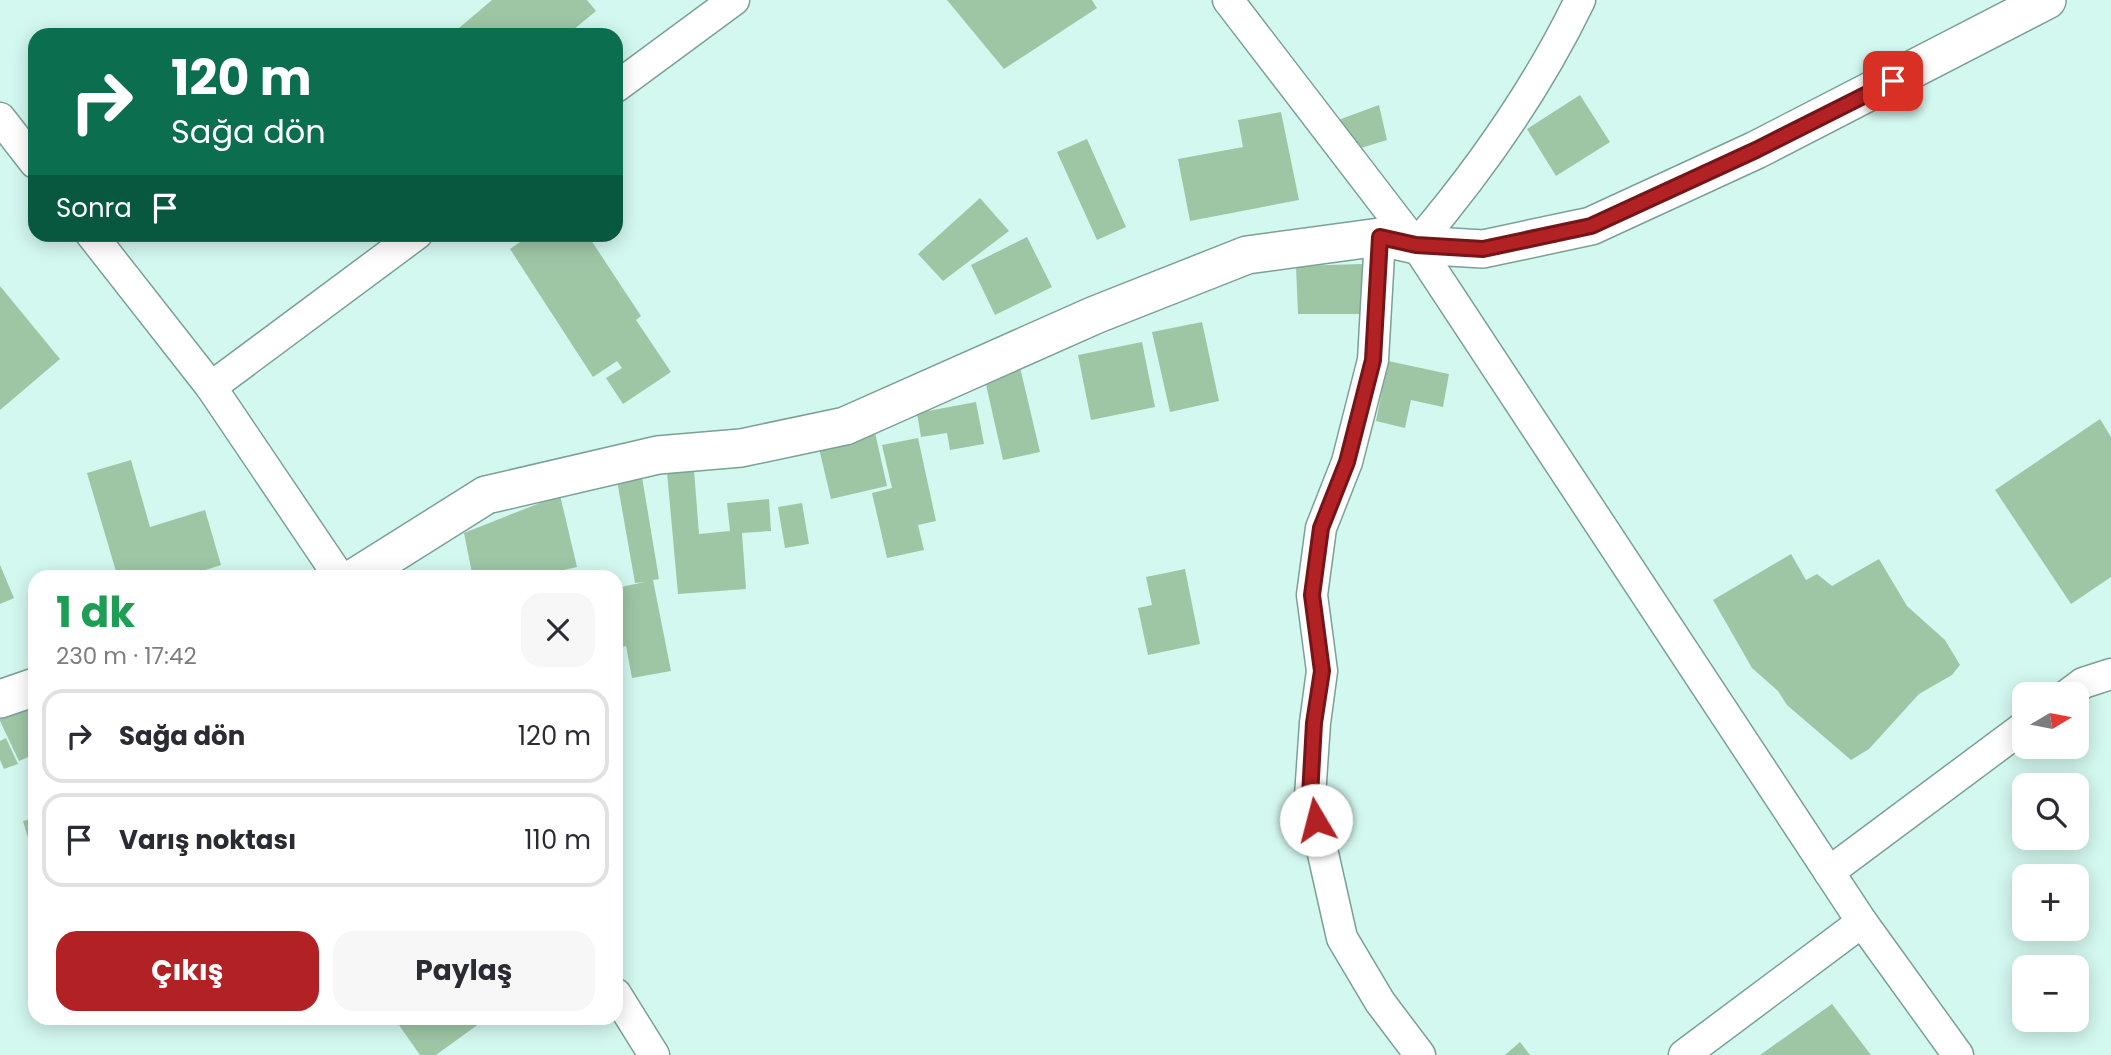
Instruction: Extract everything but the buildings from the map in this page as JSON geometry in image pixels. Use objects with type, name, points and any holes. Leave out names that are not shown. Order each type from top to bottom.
[{"type":"street","points":[[623,82],[734,0]]},
{"type":"street","points":[[1228,0],[1416,245],[1862,922],[1958,1055]]},
{"type":"street","points":[[1416,245],[1467,185],[1555,53],[1580,0]]},
{"type":"street","points":[[367,570],[486,495],[658,455],[741,448],[845,426],[1095,315],[1247,255],[1380,237],[1416,245],[1483,249],[1591,226],[1756,150],[2048,0]]},
{"type":"street","points":[[0,118],[28,154]]},
{"type":"street","points":[[1380,237],[1373,360],[1347,462],[1321,528],[1312,595],[1322,671],[1314,723],[1310,796],[1342,938],[1380,1002],[1420,1055]]},
{"type":"street","points":[[98,242],[211,387],[335,570]]},
{"type":"street","points":[[211,387],[406,242]]},
{"type":"street","points":[[2085,682],[2111,674]]},
{"type":"street","points":[[0,699],[28,689]]},
{"type":"street","points":[[1829,872],[2012,736]]},
{"type":"street","points":[[1684,1055],[1862,922]]},
{"type":"street","points":[[623,1005],[654,1055]]},
{"type":"route","points":[[1316,820],[1310,796],[1314,723],[1322,671],[1312,595],[1321,528],[1347,462],[1373,360],[1380,237],[1416,245],[1483,249],[1591,226],[1756,150],[1893,81]]}]
